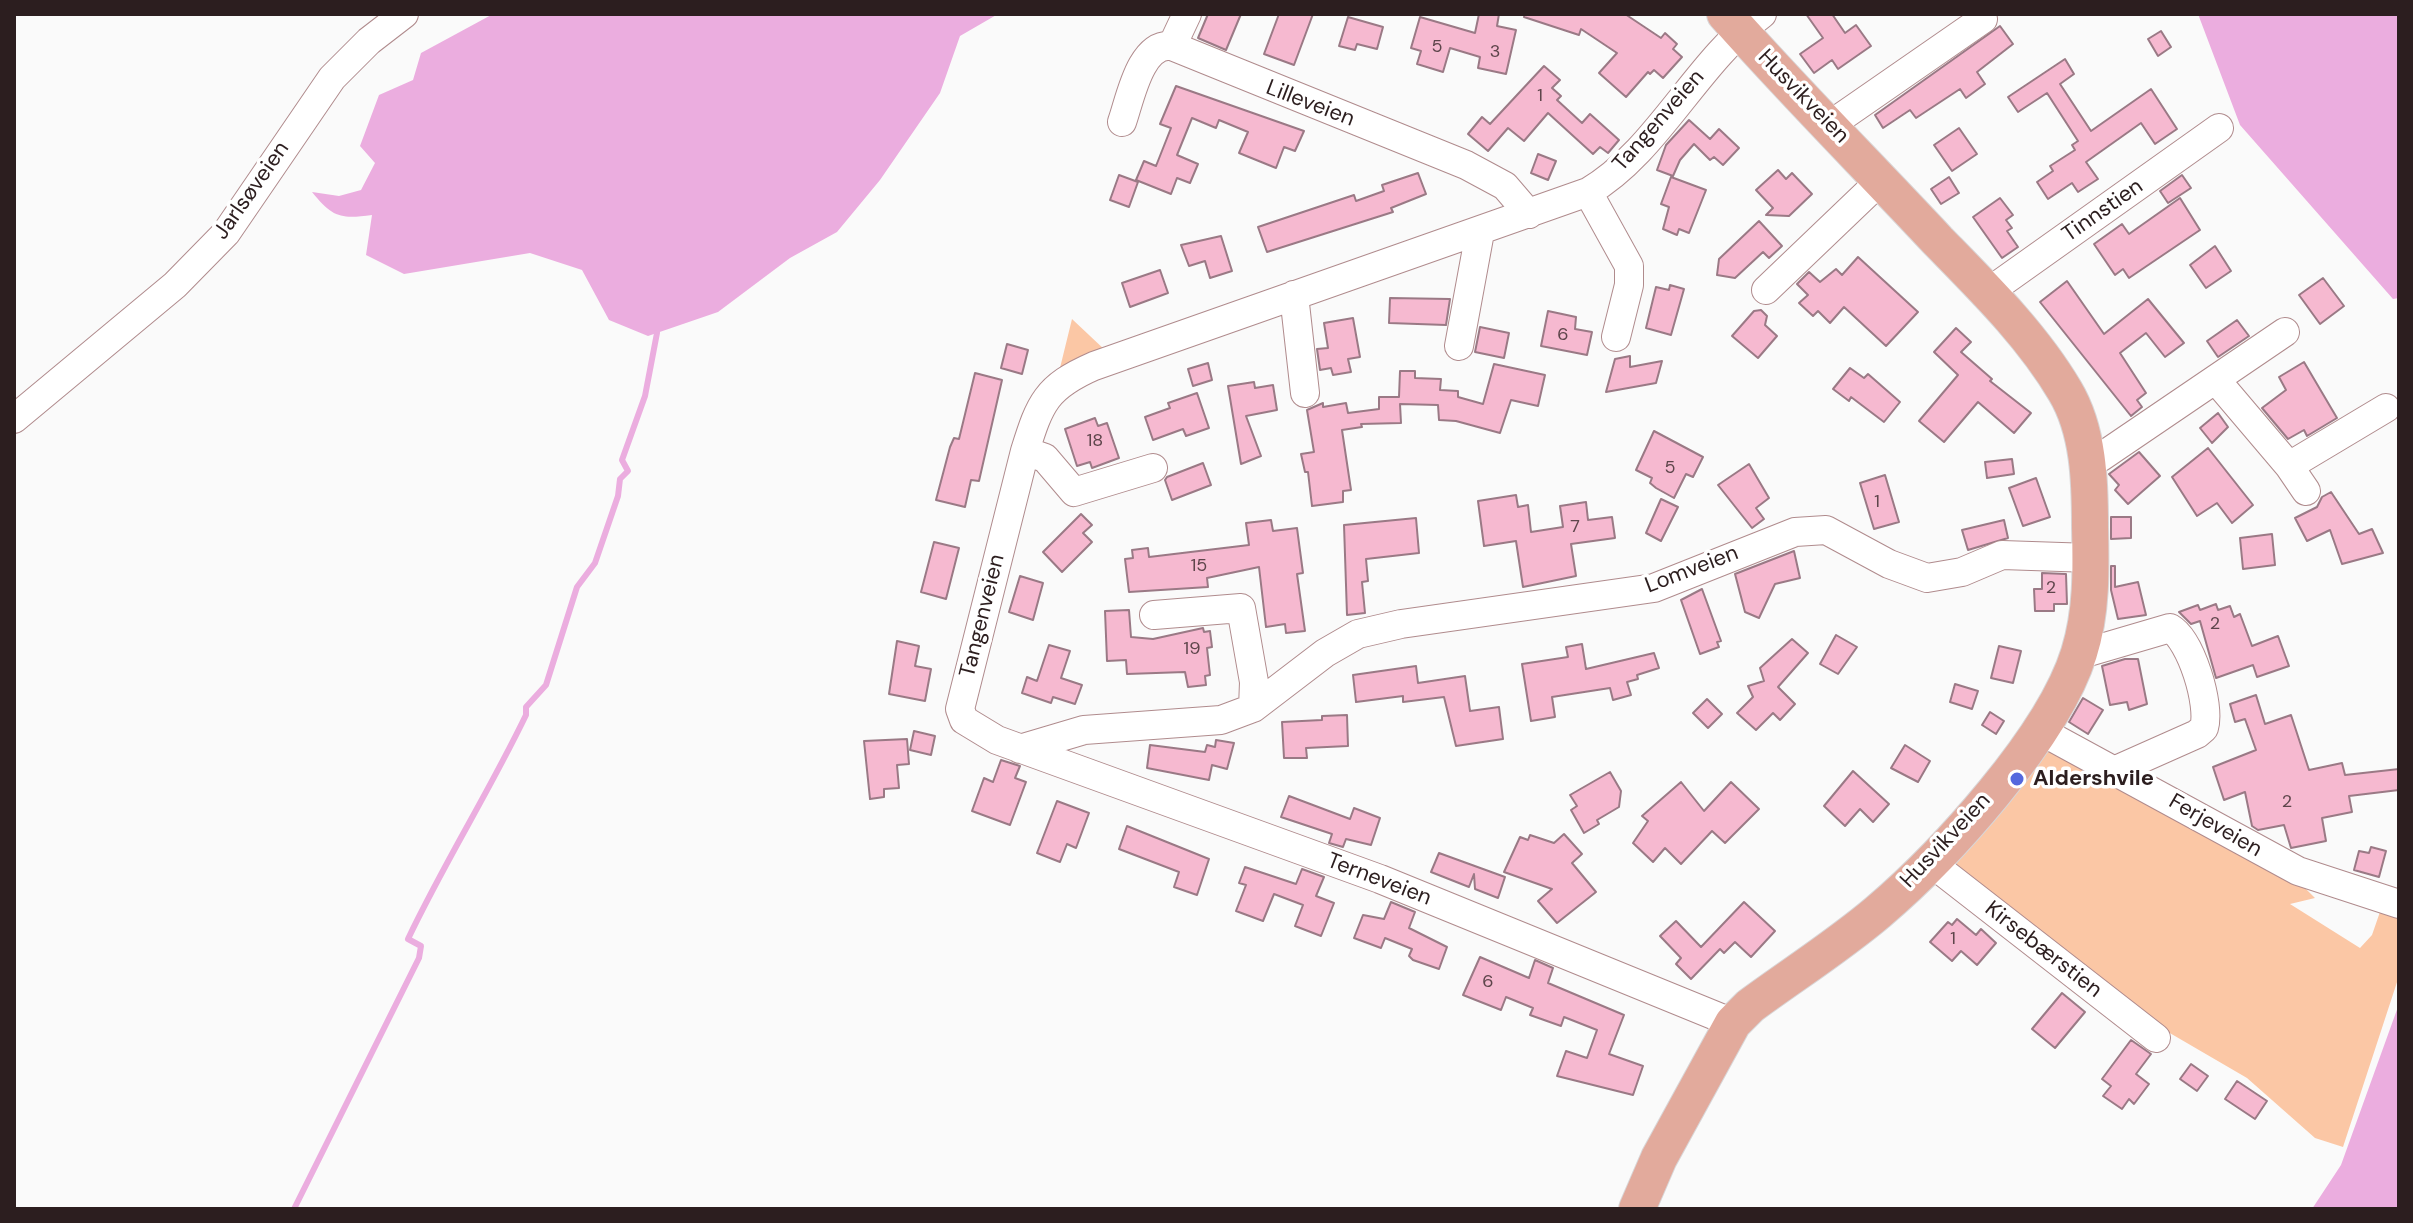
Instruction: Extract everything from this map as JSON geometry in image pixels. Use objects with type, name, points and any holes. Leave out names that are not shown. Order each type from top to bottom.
[{"type":"main road","name":"Husvikveien","points":[[1637,1209],[1659,1158],[1733,1023],[1750,1006],[1877,913],[1930,862],[1998,785],[2039,730],[2078,655],[2088,615],[2091,558],[2087,462],[2066,393],[2038,352],[1987,293],[1830,125],[1742,20]]},
{"type":"street","name":"Jarlsøveien","points":[[14,419],[175,285],[226,233],[318,95],[357,51],[404,14]]},
{"type":"street","points":[[1122,122],[1149,55],[1172,46],[1187,14]]},
{"type":"street","points":[[1830,125],[1983,19]]},
{"type":"street","name":"Tangenveien","points":[[1020,749],[973,727],[964,720],[960,709],[1025,451],[1046,397],[1074,374],[1588,192],[1621,170],[1742,20]]},
{"type":"street","name":"Lilleveien","points":[[1172,46],[1466,165],[1505,186],[1529,214]]},
{"type":"street","name":"Tinnstien","points":[[1987,293],[2219,128]]},
{"type":"street","points":[[1766,290],[1881,180]]},
{"type":"street","points":[[1588,192],[1629,266],[1629,285],[1616,337]]},
{"type":"street","points":[[1459,346],[1480,232]]},
{"type":"street","points":[[1294,295],[1305,393]]},
{"type":"street","points":[[2087,462],[2101,457],[2285,332]]},
{"type":"street","points":[[2216,380],[2289,466],[2306,491]]},
{"type":"street","points":[[2289,466],[2386,408]]},
{"type":"street","points":[[1025,451],[1045,458],[1074,492],[1153,468]]},
{"type":"street","name":"Lomveien","points":[[1020,749],[1084,730],[1221,720],[1253,708],[1325,653],[1358,634],[1401,624],[1654,588],[1795,532],[1816,529],[1837,534],[1889,564],[1927,578],[1962,572],[2002,555],[2091,558]]},
{"type":"street","points":[[1154,615],[1241,608],[1254,682],[1253,708]]},
{"type":"street","points":[[2078,655],[2170,628],[2179,633],[2184,643],[2206,703],[2204,728],[2197,734],[2116,770]]},
{"type":"street","name":"Ferjeveien","points":[[2039,730],[2298,871],[2399,904]]},
{"type":"street","name":"Terneveien","points":[[1020,749],[1380,879],[1733,1023]]},
{"type":"street","name":"Kirsebærstien","points":[[1930,862],[2156,1038]]},
{"type":"shaded area","points":[[493,14],[998,14],[960,36],[940,93],[880,180],[837,232],[790,258],[718,312],[648,336],[609,320],[582,270],[530,253],[404,274],[366,255],[372,215],[338,215],[312,192],[339,196],[361,190],[375,163],[360,146],[379,95],[413,80],[421,53]]},
{"type":"shaded area","points":[[2198,14],[2399,14],[2399,298],[2393,299],[2240,125]]},
{"type":"shaded area","points":[[1072,319],[1106,351],[1059,372]]},
{"type":"shaded area","points":[[2045,735],[2300,883],[2315,898],[2290,904],[2360,948],[2372,935],[2381,909],[2399,916],[2399,976],[2343,1147],[2315,1138],[2247,1078],[2144,1018],[1944,867]]},
{"type":"shaded area","points":[[2399,1004],[2399,1209],[2312,1209],[2341,1165]]},
{"type":"building","points":[[1208,14],[1241,14],[1226,50],[1198,38]]},
{"type":"building","points":[[1279,14],[1313,14],[1294,65],[1264,54]]},
{"type":"building","points":[[1479,14],[1499,14],[1497,26],[1516,30],[1506,74],[1478,68],[1480,57],[1450,48],[1443,72],[1417,64],[1421,51],[1411,48],[1420,17],[1475,33]]},
{"type":"building","points":[[1525,14],[1625,14],[1661,38],[1665,33],[1677,44],[1673,49],[1682,57],[1663,78],[1654,70],[1650,74],[1648,72],[1626,97],[1599,73],[1617,53],[1581,29],[1579,35],[1524,17]]},
{"type":"building","points":[[1806,14],[1832,14],[1845,33],[1856,25],[1871,46],[1838,69],[1832,60],[1814,73],[1800,54],[1823,38]]},
{"type":"building","points":[[1348,17],[1383,27],[1377,49],[1357,44],[1355,50],[1339,46]]},
{"type":"building","points":[[2000,26],[2013,44],[1977,72],[1985,84],[1966,98],[1960,89],[1916,118],[1910,110],[1883,128],[1875,115]]},
{"type":"building","points":[[2161,31],[2171,47],[2158,56],[2148,39]]},
{"type":"building","points":[[2065,59],[2074,74],[2060,84],[2091,131],[2151,89],[2177,129],[2155,144],[2141,123],[2086,162],[2098,179],[2078,192],[2072,183],[2048,199],[2037,182],[2053,171],[2050,166],[2075,150],[2072,145],[2078,141],[2047,93],[2018,112],[2008,97]]},
{"type":"building","points":[[1544,66],[1560,80],[1552,88],[1561,96],[1557,100],[1582,123],[1590,114],[1619,140],[1608,153],[1600,147],[1593,154],[1548,113],[1524,141],[1508,128],[1488,151],[1468,134],[1482,117],[1490,124]]},
{"type":"building","points":[[1176,86],[1304,131],[1295,151],[1284,147],[1276,168],[1239,153],[1248,132],[1219,120],[1216,128],[1192,118],[1177,155],[1198,164],[1190,183],[1177,178],[1171,194],[1136,180],[1144,161],[1156,166],[1171,128],[1160,124]]},
{"type":"building","points":[[1689,120],[1710,139],[1719,129],[1739,148],[1723,165],[1714,157],[1710,160],[1694,144],[1680,160],[1673,176],[1657,170],[1666,145]]},
{"type":"building","points":[[1959,128],[1977,154],[1952,171],[1934,145]]},
{"type":"building","points":[[1538,154],[1556,161],[1548,180],[1531,173]]},
{"type":"building","points":[[1778,170],[1786,179],[1792,173],[1812,194],[1789,216],[1766,215],[1773,208],[1756,190]]},
{"type":"building","points":[[1418,173],[1426,194],[1391,208],[1393,212],[1267,252],[1258,227],[1354,195],[1356,201],[1384,191],[1382,185]]},
{"type":"building","points":[[1119,175],[1138,182],[1129,207],[1110,200]]},
{"type":"building","points":[[2182,175],[2191,188],[2168,203],[2160,191]]},
{"type":"building","points":[[1671,177],[1706,190],[1689,233],[1679,229],[1677,235],[1663,229],[1669,207],[1661,204]]},
{"type":"building","points":[[1949,177],[1959,193],[1941,204],[1931,189]]},
{"type":"building","points":[[2000,198],[2013,215],[2006,220],[2012,228],[2007,231],[2018,247],[2002,258],[1973,217]]},
{"type":"building","points":[[2180,198],[2200,230],[2129,278],[2123,269],[2115,275],[2094,244],[2122,224],[2129,234]]},
{"type":"building","points":[[1759,221],[1782,246],[1769,258],[1763,252],[1735,278],[1717,275],[1719,259]]},
{"type":"building","points":[[1221,236],[1232,271],[1210,278],[1205,261],[1189,266],[1181,245]]},
{"type":"building","points":[[2215,246],[2231,271],[2206,288],[2190,265]]},
{"type":"building","points":[[1858,257],[1918,312],[1886,346],[1844,307],[1830,323],[1818,311],[1813,316],[1799,303],[1808,295],[1797,284],[1809,272],[1820,282],[1836,269],[1842,275]]},
{"type":"building","points":[[1160,270],[1168,293],[1130,307],[1122,283]]},
{"type":"building","points":[[2323,278],[2344,306],[2320,324],[2299,295]]},
{"type":"building","points":[[2067,281],[2104,334],[2148,299],[2184,343],[2165,357],[2146,333],[2120,353],[2146,393],[2137,400],[2142,407],[2131,416],[2040,302]]},
{"type":"building","points":[[1670,285],[1684,289],[1671,335],[1646,328],[1656,287],[1669,290]]},
{"type":"building","points":[[1390,298],[1450,299],[1446,325],[1389,323]]},
{"type":"building","points":[[1761,310],[1767,316],[1765,325],[1777,336],[1758,358],[1732,336],[1754,311]]},
{"type":"building","points":[[1548,311],[1576,317],[1575,329],[1592,332],[1587,355],[1541,346]]},
{"type":"building","points":[[1353,318],[1360,357],[1348,359],[1351,372],[1333,375],[1331,368],[1320,370],[1317,349],[1328,348],[1324,323]]},
{"type":"building","points":[[2237,320],[2249,336],[2218,357],[2207,341]]},
{"type":"building","points":[[1480,327],[1509,333],[1504,358],[1475,352]]},
{"type":"building","points":[[1956,328],[1971,342],[1961,352],[1992,379],[1990,381],[2031,413],[2014,433],[1978,402],[1944,442],[1919,421],[1958,375],[1934,352]]},
{"type":"building","points":[[1007,344],[1028,350],[1022,374],[1001,368]]},
{"type":"building","points":[[1630,356],[1630,367],[1662,361],[1656,383],[1606,392],[1615,359]]},
{"type":"building","points":[[2304,362],[2337,418],[2307,436],[2304,430],[2288,439],[2262,408],[2286,390],[2279,377]]},
{"type":"building","points":[[1208,363],[1212,380],[1193,386],[1188,369]]},
{"type":"building","points":[[1494,364],[1545,375],[1538,406],[1511,400],[1500,433],[1456,421],[1439,420],[1438,405],[1400,404],[1401,423],[1361,424],[1362,427],[1342,430],[1351,490],[1343,491],[1343,502],[1312,506],[1308,472],[1305,472],[1301,454],[1314,452],[1307,410],[1323,403],[1323,407],[1346,403],[1348,413],[1379,409],[1379,397],[1399,397],[1400,371],[1415,371],[1415,378],[1441,379],[1440,390],[1458,391],[1458,397],[1483,404]]},
{"type":"building","points":[[1850,368],[1864,378],[1868,374],[1900,402],[1884,422],[1851,397],[1849,401],[1833,389]]},
{"type":"building","points":[[975,373],[1002,380],[979,481],[971,480],[965,507],[936,500],[950,447],[954,438],[959,439]]},
{"type":"building","points":[[1254,382],[1255,388],[1273,385],[1277,410],[1246,416],[1261,456],[1241,464],[1228,386]]},
{"type":"building","points":[[1197,393],[1209,428],[1186,436],[1183,429],[1153,440],[1145,417],[1170,408],[1168,403]]},
{"type":"building","points":[[2218,413],[2228,427],[2212,443],[2200,428]]},
{"type":"building","points":[[1095,418],[1098,426],[1107,423],[1119,458],[1092,468],[1090,462],[1077,466],[1065,429]]},
{"type":"building","points":[[1654,431],[1703,457],[1693,477],[1686,474],[1674,498],[1650,483],[1652,478],[1636,470]]},
{"type":"building","points":[[2208,448],[2253,505],[2232,523],[2217,503],[2197,516],[2172,477]]},
{"type":"building","points":[[2139,452],[2160,476],[2128,504],[2115,490],[2119,485],[2109,474]]},
{"type":"building","points":[[2012,459],[2014,474],[1987,478],[1985,462]]},
{"type":"building","points":[[1203,463],[1211,485],[1172,500],[1165,480],[1167,477]]},
{"type":"building","points":[[1749,464],[1769,498],[1756,508],[1764,519],[1752,528],[1718,485]]},
{"type":"building","points":[[1885,475],[1899,522],[1874,529],[1860,483]]},
{"type":"building","points":[[2036,478],[2050,517],[2023,526],[2009,488]]},
{"type":"building","points":[[2331,492],[2359,534],[2372,529],[2383,553],[2342,564],[2330,530],[2307,541],[2295,518],[2317,507],[2322,497]]},
{"type":"building","points":[[1516,495],[1518,507],[1528,505],[1531,532],[1563,527],[1560,506],[1586,502],[1588,520],[1612,517],[1615,538],[1571,544],[1576,576],[1523,587],[1516,541],[1484,546],[1478,501]]},
{"type":"building","points":[[1661,499],[1678,507],[1661,541],[1646,533]]},
{"type":"building","points":[[1081,514],[1092,525],[1083,533],[1092,542],[1062,572],[1043,552]]},
{"type":"building","points":[[2111,517],[2131,517],[2131,538],[2111,539]]},
{"type":"building","points":[[1416,518],[1419,553],[1366,559],[1368,581],[1362,582],[1365,613],[1347,615],[1344,525]]},
{"type":"building","points":[[1271,520],[1273,531],[1297,528],[1303,573],[1297,574],[1305,631],[1286,633],[1285,624],[1266,627],[1259,567],[1207,578],[1208,587],[1129,592],[1125,559],[1133,558],[1132,550],[1148,548],[1149,557],[1249,545],[1246,523]]},
{"type":"building","points":[[2004,520],[2008,538],[1968,550],[1962,530]]},
{"type":"building","points":[[2272,534],[2275,565],[2243,569],[2240,538]]},
{"type":"building","points":[[934,542],[959,548],[946,599],[921,592]]},
{"type":"building","points":[[1794,551],[1800,578],[1775,584],[1759,618],[1745,612],[1735,574]]},
{"type":"building","points":[[2111,566],[2115,566],[2115,587],[2138,582],[2146,615],[2118,619],[2111,590]]},
{"type":"building","points":[[2042,573],[2066,574],[2067,604],[2054,604],[2054,611],[2035,611],[2034,589],[2042,589]]},
{"type":"building","points":[[1020,576],[1043,583],[1033,620],[1009,612]]},
{"type":"building","points":[[1702,589],[1721,641],[1717,642],[1719,647],[1700,654],[1681,600]]},
{"type":"building","points":[[2216,604],[2218,610],[2230,606],[2234,617],[2240,614],[2252,646],[2278,636],[2289,666],[2257,677],[2253,665],[2216,678],[2200,621],[2191,624],[2179,612],[2198,605],[2200,610]]},
{"type":"building","points":[[1129,610],[1131,637],[1153,639],[1203,628],[1204,632],[1210,631],[1212,647],[1207,648],[1210,675],[1205,676],[1206,685],[1188,687],[1185,672],[1127,674],[1126,660],[1107,661],[1105,611]]},
{"type":"building","points":[[1836,635],[1857,647],[1838,674],[1820,664]]},
{"type":"building","points":[[1792,639],[1808,653],[1778,687],[1795,704],[1780,720],[1773,713],[1756,730],[1737,713],[1753,697],[1748,686],[1764,681],[1760,668]]},
{"type":"building","points":[[897,641],[919,646],[915,666],[931,669],[925,701],[889,694]]},
{"type":"building","points":[[1582,644],[1586,669],[1654,653],[1659,668],[1637,675],[1638,679],[1627,682],[1631,695],[1613,700],[1610,688],[1552,697],[1555,717],[1531,721],[1522,664],[1568,657],[1566,647]]},
{"type":"building","points":[[1049,645],[1070,651],[1061,678],[1082,685],[1075,704],[1053,697],[1051,703],[1022,693],[1027,677],[1037,681]]},
{"type":"building","points":[[1999,646],[2021,651],[2013,683],[1991,678]]},
{"type":"building","points":[[2125,659],[2138,659],[2147,704],[2129,710],[2127,702],[2110,705],[2102,666]]},
{"type":"building","points":[[1416,666],[1418,683],[1465,676],[1470,711],[1499,707],[1503,739],[1456,746],[1444,697],[1403,702],[1403,696],[1356,702],[1353,675]]},
{"type":"building","points":[[1955,684],[1978,691],[1972,709],[1950,702]]},
{"type":"building","points":[[2256,695],[2265,724],[2291,715],[2309,770],[2342,763],[2345,775],[2399,769],[2399,790],[2349,796],[2352,812],[2322,818],[2326,841],[2291,848],[2284,825],[2258,830],[2252,826],[2245,792],[2224,800],[2213,767],[2256,750],[2245,719],[2235,722],[2230,704]]},
{"type":"building","points":[[2083,698],[2103,710],[2088,734],[2069,722]]},
{"type":"building","points":[[1707,699],[1722,714],[1708,728],[1693,713]]},
{"type":"building","points":[[1990,712],[2004,721],[1996,734],[1982,725]]},
{"type":"building","points":[[1347,715],[1348,746],[1306,748],[1307,758],[1284,758],[1282,722]]},
{"type":"building","points":[[914,731],[935,736],[931,755],[910,750]]},
{"type":"building","points":[[907,739],[909,764],[897,765],[899,788],[884,789],[884,797],[870,799],[864,741]]},
{"type":"building","points":[[1216,740],[1234,743],[1227,769],[1212,765],[1209,780],[1147,768],[1150,745],[1205,752],[1207,745],[1215,747]]},
{"type":"building","points":[[1905,745],[1930,761],[1918,782],[1891,768]]},
{"type":"building","points":[[1001,760],[1020,766],[1015,778],[1026,782],[1010,825],[972,811],[984,778],[993,782]]},
{"type":"building","points":[[1853,771],[1889,804],[1873,822],[1860,809],[1845,826],[1824,806]]},
{"type":"building","points":[[1610,772],[1621,791],[1619,807],[1597,820],[1599,824],[1584,833],[1571,810],[1577,806],[1570,795]]},
{"type":"building","points":[[1681,782],[1704,811],[1731,782],[1759,809],[1725,843],[1712,831],[1681,864],[1665,848],[1653,862],[1633,843],[1648,821],[1642,816]]},
{"type":"building","points":[[1289,796],[1350,819],[1354,808],[1380,818],[1371,845],[1346,839],[1343,847],[1329,843],[1332,834],[1281,817]]},
{"type":"building","points":[[1057,801],[1089,813],[1076,848],[1067,844],[1060,862],[1037,853]]},
{"type":"building","points":[[1127,826],[1209,859],[1197,895],[1174,887],[1179,872],[1119,849]]},
{"type":"building","points":[[1564,834],[1582,854],[1572,863],[1596,892],[1557,923],[1538,901],[1552,889],[1504,872],[1520,837],[1528,840],[1530,835],[1554,843]]},
{"type":"building","points":[[2371,847],[2386,851],[2379,877],[2354,870],[2359,851],[2369,853]]},
{"type":"building","points":[[1439,853],[1505,877],[1498,898],[1475,889],[1474,874],[1469,887],[1431,872]]},
{"type":"building","points":[[1245,867],[1296,884],[1302,869],[1324,877],[1316,896],[1334,903],[1321,936],[1295,926],[1303,905],[1274,894],[1263,921],[1236,911],[1246,885],[1239,883]]},
{"type":"building","points":[[1391,902],[1415,912],[1409,928],[1447,947],[1439,969],[1413,960],[1409,956],[1412,949],[1385,938],[1381,948],[1354,938],[1363,915],[1384,919]]},
{"type":"building","points":[[1744,902],[1775,931],[1751,957],[1735,942],[1724,953],[1720,949],[1691,979],[1676,964],[1681,958],[1660,936],[1676,921],[1701,947]]},
{"type":"building","points":[[1957,919],[1976,935],[1981,929],[1996,943],[1977,965],[1961,951],[1952,961],[1930,942],[1948,922],[1952,925]]},
{"type":"building","points":[[1480,957],[1529,978],[1535,960],[1553,968],[1548,983],[1624,1015],[1609,1054],[1643,1066],[1633,1095],[1557,1076],[1566,1051],[1587,1058],[1597,1030],[1564,1017],[1561,1026],[1530,1015],[1533,1008],[1506,997],[1501,1010],[1463,995]]},
{"type":"building","points":[[2062,993],[2085,1012],[2055,1048],[2032,1029]]},
{"type":"building","points":[[2131,1040],[2151,1054],[2136,1074],[2149,1084],[2134,1104],[2129,1099],[2122,1109],[2103,1096],[2111,1086],[2102,1079]]},
{"type":"building","points":[[2191,1064],[2208,1076],[2197,1091],[2180,1079]]},
{"type":"building","points":[[2237,1081],[2267,1101],[2255,1119],[2225,1099]]},
{"type":"waterway","points":[[294,1209],[419,958],[421,946],[408,939],[512,744],[526,715],[526,707],[546,685],[577,587],[595,563],[618,496],[620,479],[628,471],[622,460],[645,396],[657,333]]},
{"type":"place","name":"Aldershvile","points":[[2017,779]]}]
